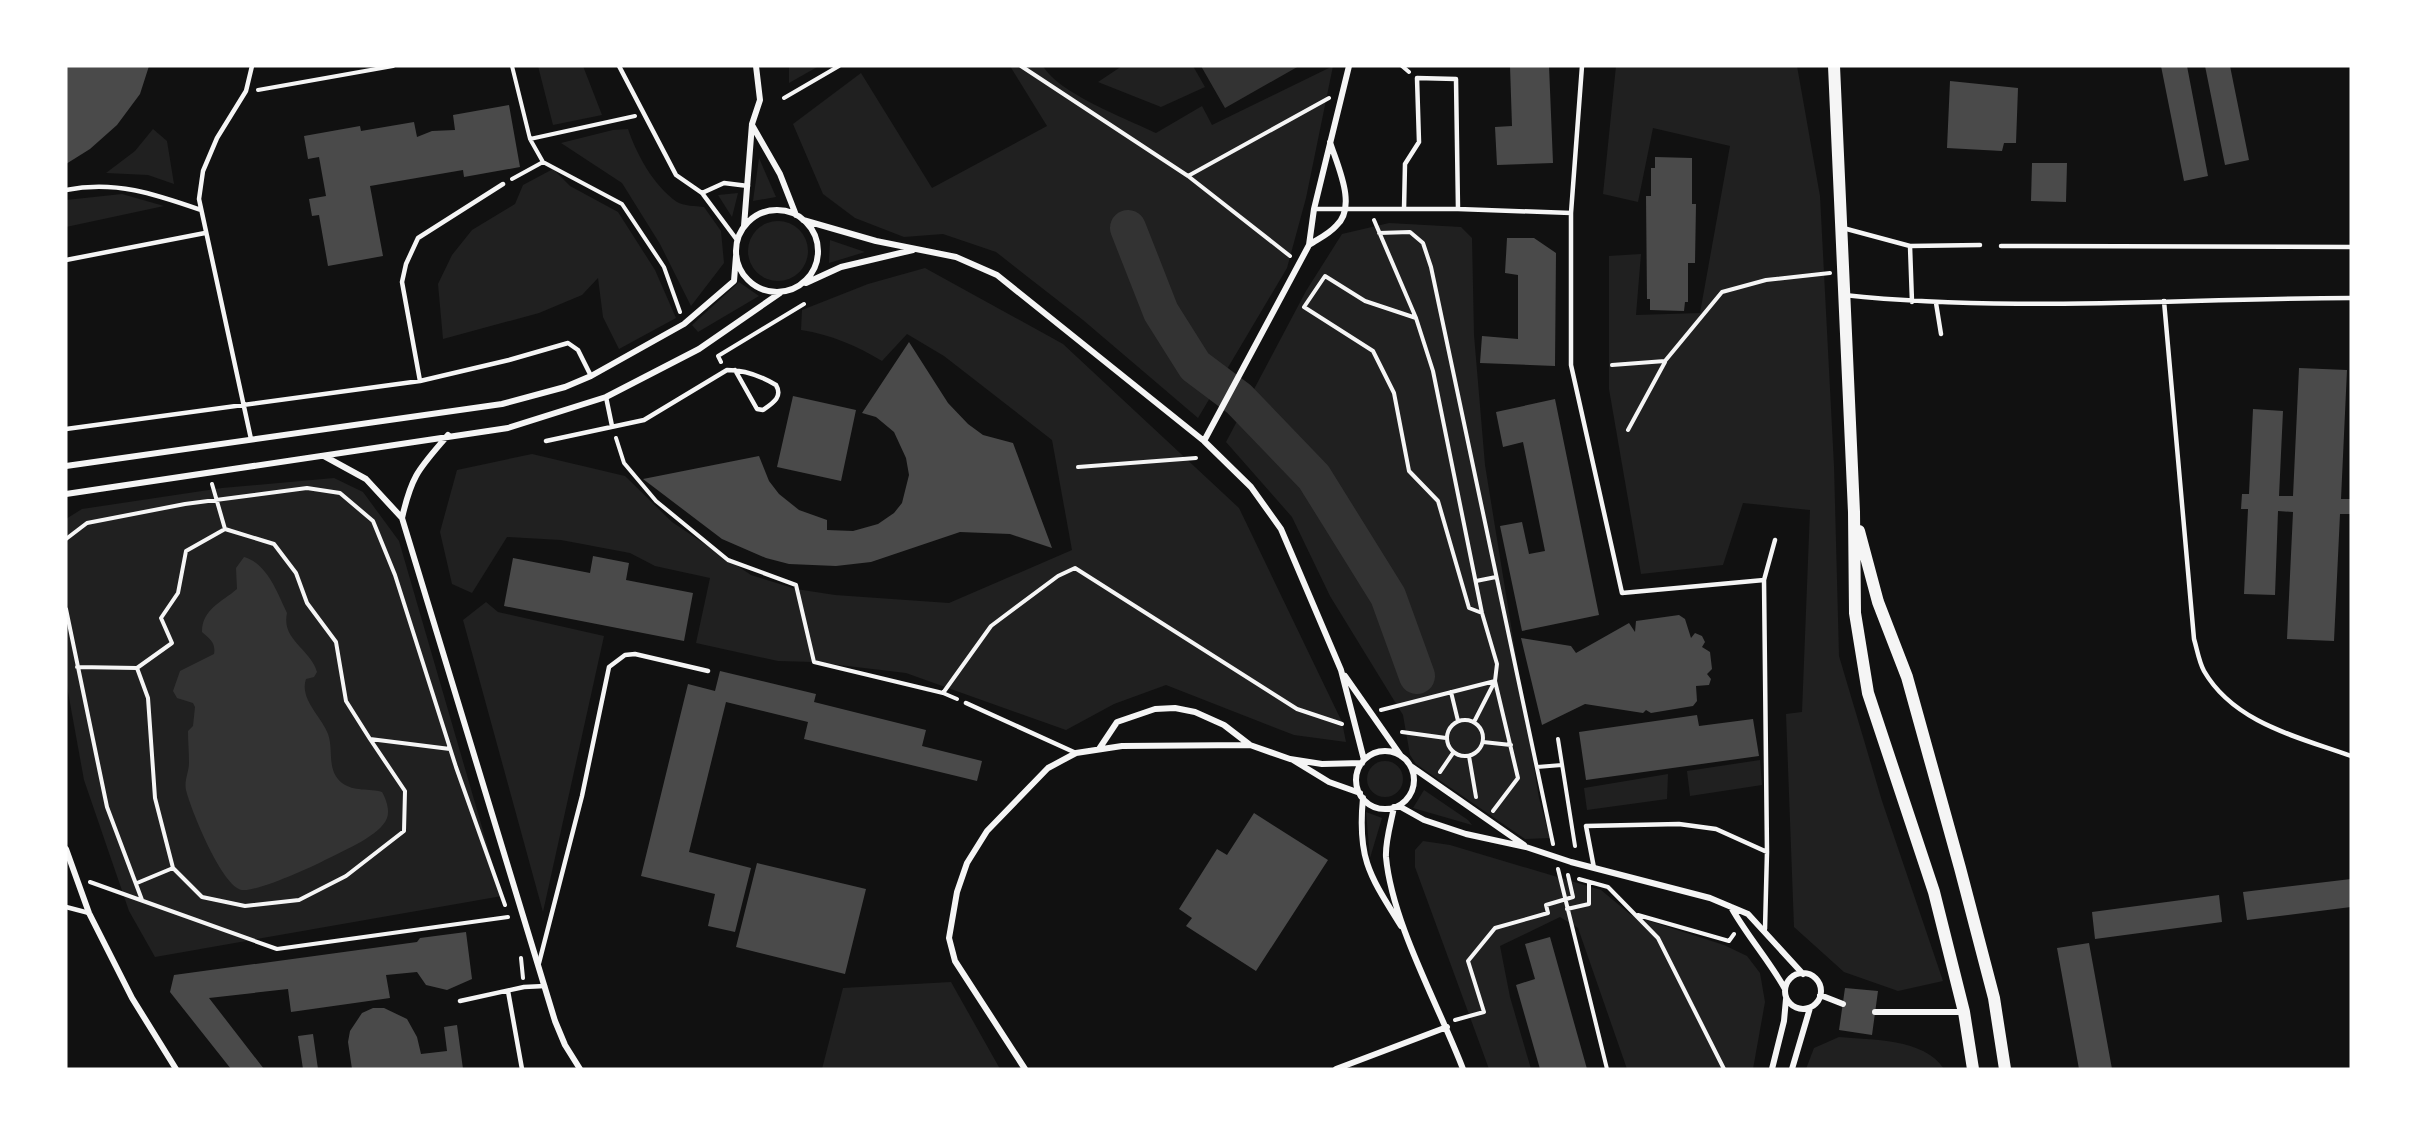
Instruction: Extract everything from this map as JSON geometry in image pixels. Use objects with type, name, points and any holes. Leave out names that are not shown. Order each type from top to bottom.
[{"type":"main road","points":[[1834,66],[1854,512],[1855,613],[1868,693],[1934,892],[1964,1012],[1973,1069]]},
{"type":"main road","points":[[1854,512],[1878,602],[1907,677],[1960,868],[1994,998],[2006,1069]]},
{"type":"street","points":[[66,466],[502,404],[566,387],[591,376],[684,324],[734,281],[737,240],[743,227],[748,186],[752,124],[760,100],[756,66]]},
{"type":"street","points":[[1204,441],[1310,245],[1314,209],[1349,66]]},
{"type":"street","points":[[752,124],[780,174],[796,215]]},
{"type":"street","points":[[1310,245],[1338,225],[1347,209],[1330,140]]},
{"type":"street","points":[[743,227],[762,213],[774,210],[796,215],[812,229],[818,253],[813,271],[800,285]]},
{"type":"street","points":[[803,220],[876,241],[956,257],[997,275],[1204,441],[1251,487],[1281,529],[1341,670],[1356,724],[1363,762],[1357,778],[1361,796],[1362,851],[1375,885],[1407,934]]},
{"type":"street","points":[[66,494],[324,456],[448,435],[508,428],[606,397],[699,349],[780,293],[841,267],[917,249]]},
{"type":"street","points":[[736,256],[739,268],[755,287],[780,293]]},
{"type":"street","points":[[402,518],[410,484],[418,470],[448,435]]},
{"type":"street","points":[[324,456],[366,479],[402,518],[545,986],[565,1045],[580,1069]]},
{"type":"street","points":[[1341,670],[1401,756],[1411,766],[1470,810],[1527,847]]},
{"type":"street","points":[[1099,749],[1117,722],[1155,709],[1174,708],[1196,712],[1224,725],[1250,745],[1290,759],[1322,764],[1363,762],[1382,751],[1401,756]]},
{"type":"street","points":[[1025,1069],[955,961],[949,938],[957,892],[967,863],[987,831],[1048,768],[1076,753],[1122,746],[1250,745]]},
{"type":"street","points":[[1290,759],[1329,782],[1361,796],[1377,808],[1396,806],[1424,820],[1466,834],[1527,847],[1594,868],[1710,898],[1748,914],[1765,929],[1803,974],[1814,978],[1820,988],[1820,995],[1809,1008],[1792,1069]]},
{"type":"street","points":[[1411,766],[1414,784],[1411,793],[1396,806],[1386,855],[1391,884],[1407,934],[1463,1069]]},
{"type":"street","points":[[66,849],[89,913],[132,998],[176,1069]]},
{"type":"street","points":[[1731,907],[1740,924],[1767,957],[1785,989],[1784,1021],[1772,1069]]},
{"type":"street","points":[[1785,989],[1793,976],[1803,974]]},
{"type":"street","points":[[1820,995],[1843,1004]]},
{"type":"street","points":[[1786,998],[1798,1009],[1809,1008]]},
{"type":"street","points":[[1875,1012],[1964,1012]]},
{"type":"street","points":[[1336,1069],[1446,1024]]},
{"type":"lane","points":[[251,439],[199,199],[203,171],[217,138],[246,92],[252,66]]},
{"type":"lane","points":[[619,66],[676,175],[702,193],[737,240]]},
{"type":"lane","points":[[1582,66],[1571,213],[1571,365],[1622,593],[1764,580]]},
{"type":"lane","points":[[1404,208],[1405,164],[1419,142],[1417,78],[1456,79],[1458,209]]},
{"type":"lane","points":[[702,193],[724,183],[748,186]]},
{"type":"lane","points":[[420,381],[402,282],[406,264],[418,238],[503,184]]},
{"type":"lane","points":[[66,190],[88,186],[120,186],[150,192],[201,210]]},
{"type":"lane","points":[[1314,209],[1404,208],[1571,213]]},
{"type":"lane","points":[[1841,228],[1910,246],[1980,245]]},
{"type":"lane","points":[[66,260],[205,233]]},
{"type":"lane","points":[[1910,246],[1912,302]]},
{"type":"lane","points":[[2001,246],[2351,248]]},
{"type":"lane","points":[[1844,295],[1936,303],[2351,298]]},
{"type":"lane","points":[[2164,301],[2194,639],[2204,670],[2227,700],[2254,720],[2351,756]]},
{"type":"lane","points":[[1936,303],[1941,334]]},
{"type":"lane","points":[[66,429],[420,381],[568,343],[578,350],[591,376]]},
{"type":"lane","points":[[546,441],[644,420],[727,370],[735,370],[763,377],[776,385],[779,394],[777,400],[763,410],[757,409],[735,370]]},
{"type":"lane","points":[[606,397],[612,426]]},
{"type":"lane","points":[[1765,929],[1767,852],[1764,580],[1775,540]]},
{"type":"lane","points":[[539,963],[582,796],[609,667],[625,655],[635,654],[708,671]]},
{"type":"lane","points":[[966,702],[1076,753]]},
{"type":"lane","points":[[1594,868],[1586,826],[1679,824],[1716,829],[1767,852]]},
{"type":"lane","points":[[66,907],[89,913]]},
{"type":"lane","points":[[460,1001],[524,987],[545,986]]},
{"type":"lane","points":[[508,991],[522,1069]]},
{"type":"lane","points":[[1357,1062],[1360,1069]]},
{"type":"path","points":[[246,92],[393,66]]},
{"type":"path","points":[[512,66],[530,139],[543,162],[622,204],[664,267],[684,324]]},
{"type":"path","points":[[784,98],[839,66]]},
{"type":"path","points":[[1021,66],[1188,176],[1292,257]]},
{"type":"path","points":[[1188,176],[1344,89]]},
{"type":"path","points":[[530,139],[643,114]]},
{"type":"path","points":[[503,184],[543,162]]},
{"type":"path","points":[[1370,209],[1416,318],[1433,371],[1482,613],[1497,664],[1495,681],[1474,722]]},
{"type":"path","points":[[1379,233],[1410,232],[1423,243],[1431,267],[1555,855]]},
{"type":"path","points":[[1628,430],[1665,361],[1722,292],[1766,280],[1843,271]]},
{"type":"path","points":[[1416,318],[1365,301],[1325,276],[1304,307],[1373,351],[1394,393],[1409,471],[1438,501],[1469,608],[1482,613]]},
{"type":"path","points":[[727,370],[718,356],[804,303]]},
{"type":"path","points":[[1612,365],[1665,361]]},
{"type":"path","points":[[612,426],[624,463],[656,501],[729,560],[796,585],[814,662],[943,693],[966,702]]},
{"type":"path","points":[[1078,467],[1196,458]]},
{"type":"path","points":[[209,472],[225,529]]},
{"type":"path","points":[[66,539],[87,523],[215,500],[307,488],[340,492],[374,521],[395,575],[450,749],[512,927]]},
{"type":"path","points":[[77,667],[137,668],[172,643],[161,618],[178,594],[186,551],[225,529],[274,544],[296,573],[307,603],[336,642],[346,701],[405,791],[404,831],[346,876],[299,900],[245,906],[202,897],[173,868],[155,798],[148,698],[137,668]]},
{"type":"path","points":[[943,693],[991,626],[1058,576],[1076,568],[1306,714],[1346,726],[1356,724]]},
{"type":"path","points":[[1476,581],[1496,577]]},
{"type":"path","points":[[66,609],[107,807],[142,900]]},
{"type":"path","points":[[1383,708],[1495,681]]},
{"type":"path","points":[[1490,815],[1518,778],[1495,681]]},
{"type":"path","points":[[1451,692],[1458,721]]},
{"type":"path","points":[[1458,721],[1474,722],[1479,727],[1483,742],[1478,751],[1469,756],[1454,753],[1446,738],[1450,727],[1458,721]]},
{"type":"path","points":[[1402,732],[1446,738]]},
{"type":"path","points":[[370,739],[450,749]]},
{"type":"path","points":[[1558,739],[1575,846]]},
{"type":"path","points":[[1483,742],[1511,745]]},
{"type":"path","points":[[1438,774],[1454,753]]},
{"type":"path","points":[[1469,756],[1478,806]]},
{"type":"path","points":[[1537,767],[1562,765]]},
{"type":"path","points":[[1558,866],[1607,1069]]},
{"type":"path","points":[[137,882],[173,868]]},
{"type":"path","points":[[1446,1024],[1484,1012],[1468,961],[1495,928],[1548,913],[1546,906],[1573,897],[1568,875]]},
{"type":"path","points":[[78,878],[277,949],[508,916]]},
{"type":"path","points":[[1567,909],[1589,904],[1589,883],[1608,887],[1637,915],[1658,938],[1724,1069]]},
{"type":"path","points":[[1637,915],[1729,941],[1740,924]]},
{"type":"path","points":[[518,948],[524,987]]},
{"type":"shaded area","points":[[538,66],[583,66],[602,115],[553,125]]},
{"type":"shaded area","points":[[789,66],[819,66],[789,83]]},
{"type":"shaded area","points":[[1010,66],[1043,66],[1063,86],[1078,95],[1156,133],[1202,106],[1212,125],[1333,66],[1306,198],[1287,268],[1198,418],[1083,320],[996,252],[943,234],[904,237],[855,218],[823,194],[793,124],[861,73],[932,188],[1047,126]]},
{"type":"shaded area","points":[[1122,66],[1193,66],[1205,87],[1161,107],[1098,82]]},
{"type":"shaded area","points":[[1201,66],[1299,66],[1225,108]]},
{"type":"shaded area","points":[[1616,66],[1797,66],[1820,196],[1834,466],[1839,656],[1882,801],[1943,981],[1898,991],[1844,972],[1794,927],[1786,714],[1802,712],[1810,510],[1743,503],[1723,565],[1641,574],[1609,389],[1609,256],[1641,254],[1636,315],[1700,313],[1730,146],[1653,128],[1638,202],[1603,194]]},
{"type":"shaded area","points":[[153,129],[167,141],[174,184],[148,175],[106,173],[135,151]]},
{"type":"shaded area","points":[[628,129],[641,159],[660,187],[677,202],[704,207],[721,231],[724,263],[691,306],[660,244],[622,183],[561,143],[613,130]]},
{"type":"shaded area","points":[[759,158],[776,197],[753,201]]},
{"type":"shaded area","points":[[553,169],[570,186],[618,212],[655,270],[676,318],[619,349],[603,317],[598,278],[582,295],[539,313],[443,339],[438,284],[452,255],[472,230],[515,204],[523,185]]},
{"type":"shaded area","points":[[738,193],[732,217],[718,195]]},
{"type":"shaded area","points":[[122,194],[164,206],[66,227],[66,200]]},
{"type":"shaded area","points":[[778,221],[795,226],[803,234],[808,251],[803,268],[795,276],[778,281],[761,276],[753,268],[748,251],[753,234],[761,226]]},
{"type":"shaded area","points":[[1389,223],[1461,227],[1472,238],[1474,335],[1485,465],[1539,798],[1550,838],[1525,839],[1416,764],[1410,755],[1403,715],[1330,596],[1292,517],[1226,442],[1306,291],[1342,234]]},
{"type":"shaded area","points":[[830,240],[865,252],[829,263]]},
{"type":"shaded area","points":[[925,268],[1063,344],[1239,508],[1342,722],[1346,742],[1294,735],[1166,685],[1114,704],[1066,730],[906,673],[814,662],[778,661],[696,643],[710,578],[655,566],[630,553],[561,540],[507,537],[472,593],[452,584],[440,532],[457,470],[532,454],[625,476],[672,522],[751,575],[796,589],[835,595],[949,603],[1072,550],[1052,440],[944,356],[907,334],[882,361],[843,341],[801,330],[802,310],[868,284]]},
{"type":"shaded area","points":[[739,282],[759,296],[698,332],[692,325]]},
{"type":"shaded area","points":[[334,478],[363,492],[399,541],[502,896],[155,957],[129,911],[84,780],[66,681],[66,519],[82,509],[222,488]]},
{"type":"shaded area","points":[[244,557],[252,560],[271,580],[287,613],[288,630],[314,664],[317,672],[314,677],[306,679],[306,694],[328,734],[332,766],[337,778],[351,788],[382,792],[388,812],[387,818],[377,830],[351,847],[310,868],[249,890],[242,890],[234,886],[226,876],[208,846],[189,800],[186,790],[189,763],[188,731],[193,726],[195,707],[193,703],[177,698],[173,691],[180,671],[214,654],[213,644],[202,632],[205,617],[237,589],[236,568]]},
{"type":"shaded area","points":[[486,602],[498,612],[604,636],[543,912],[463,620]]},
{"type":"shaded area","points":[[1760,760],[1762,785],[1690,796],[1687,771]]},
{"type":"shaded area","points":[[1385,761],[1398,766],[1403,779],[1398,792],[1385,797],[1372,792],[1367,779],[1372,766]]},
{"type":"shaded area","points":[[1668,774],[1667,799],[1587,810],[1584,788]]},
{"type":"shaded area","points":[[1424,790],[1468,820],[1472,825],[1413,808]]},
{"type":"shaded area","points":[[1366,812],[1382,818],[1370,858]]},
{"type":"shaded area","points":[[1423,841],[1450,845],[1601,890],[1631,915],[1724,945],[1747,956],[1760,973],[1765,1002],[1753,1069],[1627,1069],[1578,928],[1560,917],[1500,946],[1510,997],[1531,1069],[1489,1069],[1415,867],[1415,850]]},
{"type":"shaded area","points":[[951,982],[1000,1069],[822,1069],[843,988]]},
{"type":"shaded area","points":[[1839,1037],[1881,1040],[1910,1046],[1924,1051],[1944,1069],[1806,1069],[1814,1048]]},
{"type":"building","points":[[66,66],[149,66],[140,94],[117,125],[90,149],[66,164]]},
{"type":"building","points":[[1510,66],[1549,66],[1553,163],[1497,165],[1495,127],[1512,126]]},
{"type":"building","points":[[2161,66],[2187,66],[2208,176],[2184,181]]},
{"type":"building","points":[[2205,66],[2230,66],[2249,160],[2225,165]]},
{"type":"building","points":[[1950,81],[2018,88],[2016,143],[2004,143],[2002,151],[1947,148]]},
{"type":"building","points":[[509,105],[520,167],[464,177],[463,170],[370,186],[383,256],[328,266],[319,215],[312,216],[309,199],[326,196],[319,157],[308,159],[304,136],[360,126],[361,131],[414,122],[417,137],[432,131],[455,130],[453,115]]},
{"type":"building","points":[[1655,157],[1692,158],[1692,204],[1696,204],[1695,263],[1688,263],[1688,302],[1685,302],[1684,311],[1650,310],[1650,299],[1647,299],[1646,196],[1651,196],[1651,168],[1655,168]]},
{"type":"building","points":[[2032,163],[2067,163],[2066,202],[2031,201]]},
{"type":"building","points":[[1507,238],[1534,238],[1556,253],[1555,366],[1480,363],[1482,336],[1518,339],[1518,275],[1505,273]]},
{"type":"building","points":[[909,342],[948,403],[968,424],[983,435],[1013,443],[1052,548],[1010,534],[960,532],[871,562],[836,566],[789,564],[766,558],[722,539],[643,479],[759,456],[769,481],[779,494],[799,510],[827,520],[827,530],[853,531],[878,524],[894,513],[902,503],[909,475],[906,458],[894,432],[876,417],[862,413]]},
{"type":"building","points":[[2299,368],[2347,370],[2341,499],[2351,499],[2351,514],[2340,514],[2334,641],[2287,639],[2293,512],[2278,511],[2275,595],[2244,594],[2248,509],[2241,509],[2242,494],[2249,494],[2253,409],[2283,411],[2279,496],[2293,496]]},
{"type":"building","points":[[793,396],[856,410],[841,481],[777,467]]},
{"type":"building","points":[[1555,399],[1599,615],[1522,631],[1500,526],[1522,522],[1529,554],[1545,551],[1523,442],[1503,447],[1496,412]]},
{"type":"building","points":[[593,556],[629,563],[626,580],[693,593],[684,641],[504,606],[513,558],[590,573]]},
{"type":"building","points":[[1679,615],[1685,619],[1691,638],[1695,633],[1702,636],[1705,642],[1702,647],[1710,652],[1712,669],[1707,674],[1711,679],[1709,685],[1696,686],[1697,701],[1693,706],[1651,713],[1646,710],[1643,713],[1585,704],[1542,725],[1521,638],[1571,646],[1576,653],[1629,623],[1635,632],[1636,621]]},
{"type":"building","points":[[720,671],[816,694],[814,702],[926,730],[922,746],[982,761],[977,781],[804,739],[808,722],[726,702],[689,852],[751,868],[735,932],[708,926],[715,894],[641,876],[688,684],[715,691]]},
{"type":"building","points":[[1697,715],[1699,726],[1753,719],[1759,756],[1586,780],[1579,732]]},
{"type":"building","points":[[1254,813],[1328,860],[1256,971],[1186,926],[1192,918],[1179,909],[1217,849],[1227,855]]},
{"type":"building","points":[[757,863],[866,889],[845,974],[736,947]]},
{"type":"building","points":[[2351,879],[2351,907],[2247,920],[2243,892]]},
{"type":"building","points":[[2219,895],[2222,922],[2095,939],[2092,912]]},
{"type":"building","points":[[466,932],[472,979],[447,990],[426,985],[417,972],[386,975],[390,998],[291,1012],[288,989],[209,998],[264,1069],[231,1069],[170,992],[174,975],[417,942],[420,938]]},
{"type":"building","points":[[1550,937],[1587,1069],[1540,1069],[1516,985],[1535,979],[1525,944]]},
{"type":"building","points":[[2089,943],[2112,1069],[2079,1069],[2057,948]]},
{"type":"building","points":[[1845,988],[1878,991],[1872,1035],[1839,1030]]},
{"type":"building","points":[[373,1008],[384,1008],[407,1019],[417,1037],[421,1054],[447,1051],[444,1027],[457,1025],[463,1069],[352,1069],[348,1042],[350,1031],[362,1013]]},
{"type":"building","points":[[313,1034],[318,1069],[303,1069],[298,1036]]},
{"type":"waterway","points":[[1128,228],[1161,312],[1195,366],[1239,399],[1314,477],[1388,596],[1417,676]]}]
